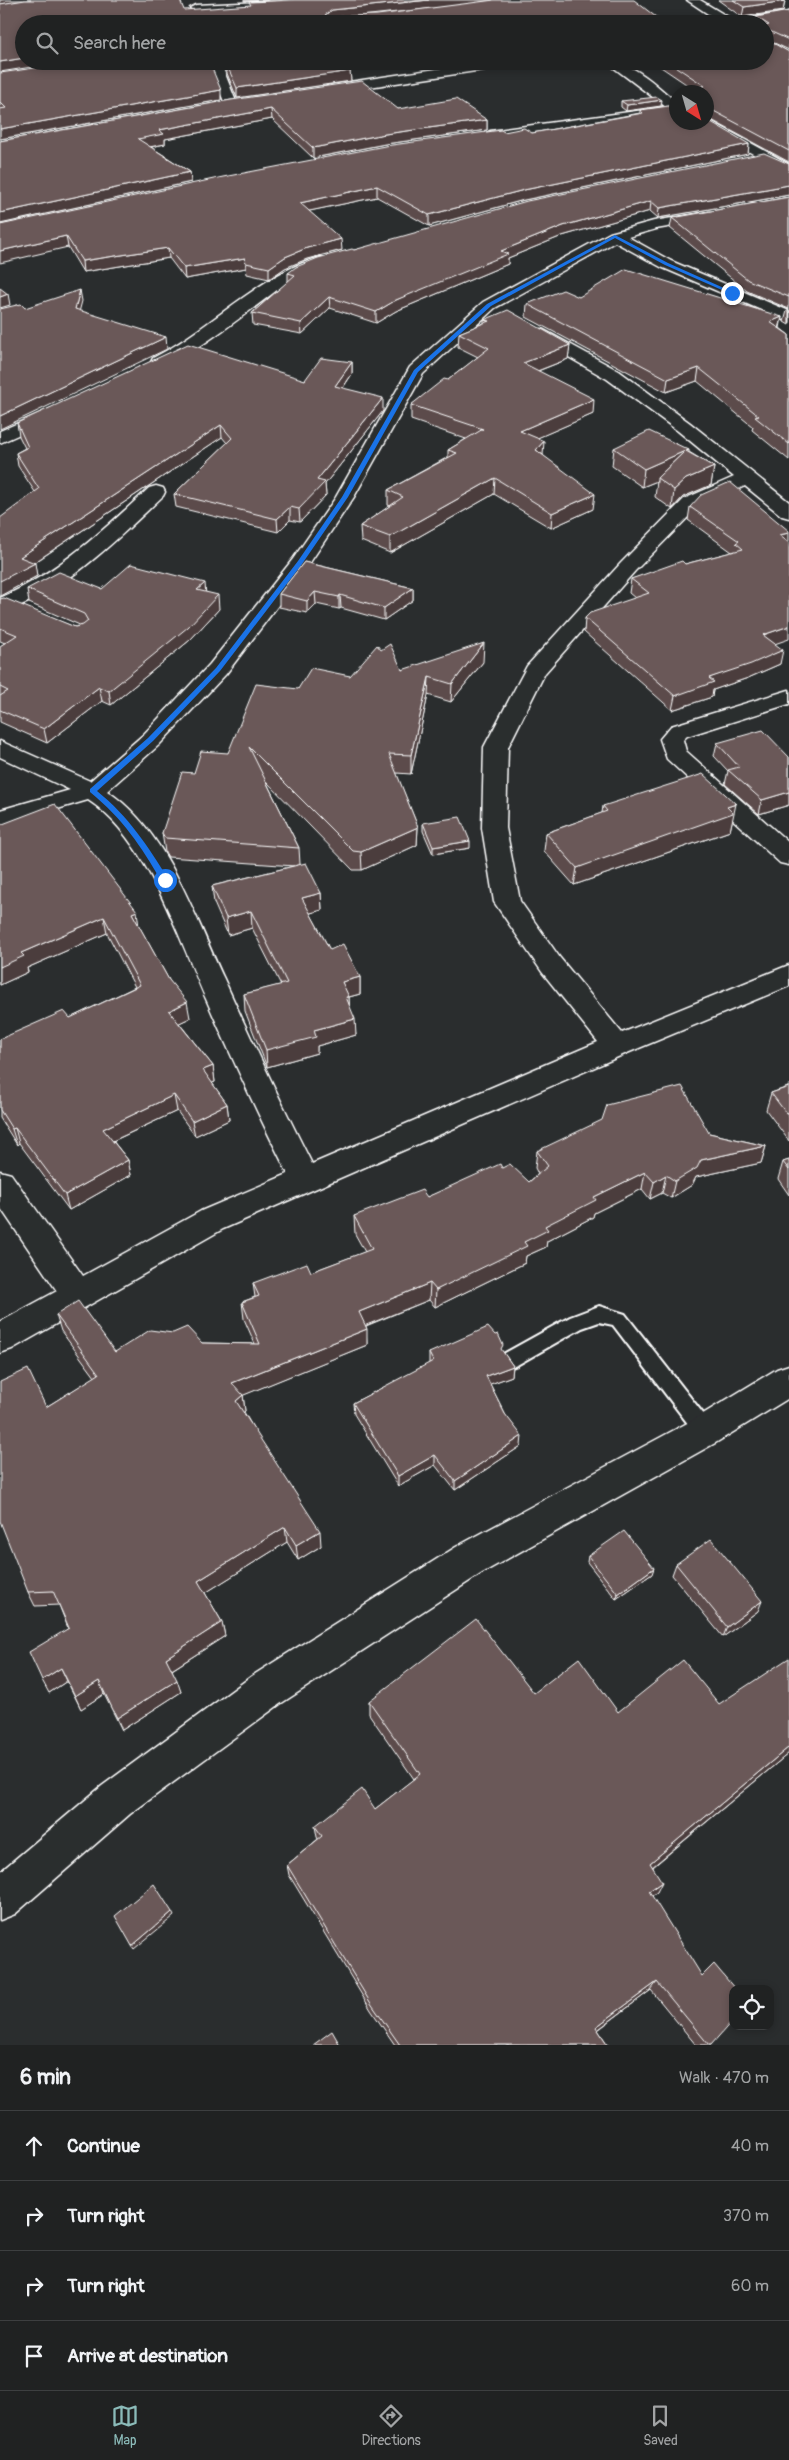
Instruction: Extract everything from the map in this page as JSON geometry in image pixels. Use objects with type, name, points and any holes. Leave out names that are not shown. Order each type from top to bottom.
[{"type":"street","points":[[692,0],[716,15]]},
{"type":"street","points":[[196,8],[293,4]]},
{"type":"street","points":[[774,18],[789,16]]},
{"type":"street","points":[[218,70],[232,104]]},
{"type":"street","points":[[320,90],[455,70]]},
{"type":"street","points":[[625,70],[644,82],[669,102]]},
{"type":"street","points":[[478,136],[669,109]]},
{"type":"street","points":[[714,129],[789,170]]},
{"type":"street","points":[[746,161],[765,157]]},
{"type":"street","points":[[0,818],[92,791],[151,740],[218,669],[300,563],[345,497],[416,371],[489,305],[615,236],[654,225],[722,213]]},
{"type":"street","points":[[615,236],[666,264],[789,317]]},
{"type":"street","points":[[147,367],[183,350],[291,273],[332,259]]},
{"type":"street","points":[[489,305],[506,315]]},
{"type":"street","points":[[522,324],[613,375],[684,427],[789,512]]},
{"type":"street","points":[[0,438],[60,409]]},
{"type":"street","points":[[617,1046],[552,965],[507,902],[494,828],[496,747],[535,671],[628,566],[691,503],[747,478]]},
{"type":"street","points":[[4,605],[61,573],[100,545],[156,492]]},
{"type":"street","points":[[4,605],[34,614]]},
{"type":"street","points":[[789,697],[679,731],[671,739],[675,754],[789,856]]},
{"type":"street","points":[[0,748],[92,791],[115,809],[140,839],[165,880],[270,1112],[306,1181]]},
{"type":"street","points":[[0,1339],[212,1220],[617,1046],[789,975]]},
{"type":"street","points":[[0,1183],[78,1296]]},
{"type":"street","points":[[0,1899],[116,1800],[266,1690],[469,1560],[705,1431],[789,1380]]},
{"type":"lane","points":[[512,1359],[576,1322],[599,1314],[619,1319],[705,1431]]},
{"type":"building","points":[[25,0],[180,0],[184,10],[251,5],[249,2],[295,0],[429,0],[332,10],[325,15],[15,15],[15,60],[0,62],[0,4]]},
{"type":"building","points":[[494,0],[634,0],[653,15],[377,15]]},
{"type":"building","points":[[733,0],[782,0],[785,1],[744,7]]},
{"type":"building","points":[[789,11],[789,40],[774,33],[774,15],[767,15]]},
{"type":"building","points":[[774,44],[789,52],[789,151],[714,111],[714,85],[703,85],[681,70],[774,70]]},
{"type":"building","points":[[21,70],[213,70],[221,90],[0,129],[0,109],[6,108],[0,102],[0,73]]},
{"type":"building","points":[[229,70],[350,71],[237,88]]},
{"type":"building","points":[[362,81],[398,109],[456,99],[487,120],[385,134],[313,148],[271,109],[159,130],[164,134],[138,139],[190,172],[0,213],[0,141],[231,100]]},
{"type":"building","points":[[657,97],[662,100],[627,105],[621,101]]},
{"type":"building","points":[[669,106],[669,130],[714,130],[714,124],[749,144],[524,190],[429,215],[377,186],[300,203],[341,239],[307,248],[285,257],[269,268],[246,263],[245,258],[184,268],[168,248],[82,261],[66,236],[0,251],[0,225],[223,177],[385,146],[501,130],[504,132],[524,128],[532,133],[643,113],[640,110]]},
{"type":"building","points":[[764,153],[789,164],[789,185],[659,208],[651,201],[563,226],[501,251],[508,254],[396,300],[376,312],[329,297],[301,323],[252,313],[295,275],[288,273],[296,267],[318,258],[354,250],[527,201]]},
{"type":"building","points":[[789,197],[789,297],[748,280],[672,218]]},
{"type":"building","points":[[626,269],[782,317],[770,322],[789,335],[789,444],[755,417],[759,416],[699,368],[668,379],[527,304],[563,290],[579,297]]},
{"type":"building","points":[[0,288],[8,294],[0,297]]},
{"type":"building","points":[[80,290],[75,309],[166,337],[0,416],[0,309],[21,304],[25,308]]},
{"type":"building","points":[[508,310],[570,345],[523,363],[594,399],[520,431],[544,441],[536,450],[595,494],[552,513],[495,478],[390,537],[360,526],[403,497],[388,490],[457,453],[448,450],[483,429],[411,405],[444,379],[448,380],[489,348],[459,333],[489,321],[484,320]]},
{"type":"building","points":[[188,344],[305,380],[321,358],[352,362],[335,386],[383,398],[317,480],[325,482],[299,509],[290,507],[277,519],[174,494],[232,438],[221,425],[20,557],[35,563],[0,581],[0,518],[39,489],[16,453],[28,447],[17,423]]},
{"type":"building","points":[[649,431],[689,450],[686,451],[714,467],[686,479],[674,490],[657,478],[685,451],[644,469],[614,448]]},
{"type":"building","points":[[730,482],[789,531],[789,533],[779,535],[789,543],[789,626],[763,635],[783,650],[751,664],[709,678],[714,682],[675,696],[585,618],[590,613],[649,593],[631,579],[682,561],[685,564],[743,549],[736,543],[739,541],[690,507],[701,495]]},
{"type":"building","points":[[304,562],[413,588],[384,608],[340,595],[339,597],[315,592],[307,601],[279,594]]},
{"type":"building","points":[[131,564],[205,583],[197,590],[218,595],[188,627],[109,691],[99,687],[44,729],[0,710],[0,696],[8,691],[0,687],[0,646],[17,635],[0,628],[0,599],[4,598],[75,627],[83,625],[88,621],[84,614],[27,589],[59,572],[102,589]]},
{"type":"building","points":[[484,643],[452,684],[429,677],[411,755],[389,754],[418,827],[361,852],[353,851],[249,747],[299,848],[165,838],[162,833],[182,772],[194,773],[201,751],[228,753],[256,684],[298,689],[311,668],[350,676],[377,645],[381,650],[390,644],[402,670]]},
{"type":"building","points":[[763,730],[789,757],[789,792],[762,800],[728,770],[739,767],[717,743]]},
{"type":"building","points":[[703,774],[736,804],[727,807],[733,813],[577,868],[546,833],[607,811],[603,806]]},
{"type":"building","points":[[55,804],[137,911],[132,913],[169,980],[187,1002],[169,1011],[213,1066],[203,1070],[227,1104],[192,1121],[174,1095],[103,1129],[128,1160],[65,1195],[15,1128],[12,1129],[0,1110],[0,1039],[64,1011],[70,1018],[140,985],[104,917],[21,953],[24,956],[0,967],[0,825]]},
{"type":"building","points":[[460,817],[470,841],[433,847],[423,823]]},
{"type":"building","points":[[306,863],[321,893],[302,898],[330,950],[343,944],[360,977],[342,982],[349,997],[346,997],[355,1019],[314,1030],[316,1037],[266,1050],[244,994],[287,983],[251,911],[226,918],[212,886]]},
{"type":"building","points":[[682,1086],[709,1133],[766,1146],[701,1160],[697,1168],[675,1181],[666,1175],[654,1182],[645,1172],[594,1197],[596,1200],[545,1226],[548,1230],[524,1242],[527,1246],[436,1290],[430,1283],[359,1312],[367,1329],[232,1383],[243,1395],[236,1401],[320,1531],[296,1545],[285,1527],[198,1581],[222,1622],[166,1658],[177,1680],[117,1718],[99,1681],[75,1696],[61,1668],[42,1680],[29,1652],[69,1628],[53,1591],[28,1592],[0,1521],[0,1382],[28,1369],[46,1407],[99,1374],[56,1315],[78,1301],[115,1352],[150,1330],[173,1333],[187,1327],[202,1343],[260,1344],[242,1302],[259,1296],[253,1283],[307,1263],[311,1272],[372,1249],[354,1216],[422,1190],[427,1197],[500,1164],[502,1168],[510,1164],[529,1182],[548,1166],[537,1151],[602,1120],[607,1105]]},
{"type":"building","points":[[789,1087],[789,1117],[771,1093]]},
{"type":"building","points":[[789,1160],[789,1170],[783,1162]]},
{"type":"building","points":[[488,1327],[495,1335],[498,1334],[503,1345],[501,1349],[513,1366],[486,1376],[505,1414],[522,1436],[455,1481],[435,1455],[398,1476],[353,1403],[433,1361],[429,1353]]},
{"type":"building","points":[[624,1531],[654,1568],[618,1594],[588,1556]]},
{"type":"building","points":[[711,1539],[762,1601],[727,1627],[676,1564]]},
{"type":"building","points":[[476,1619],[534,1693],[579,1658],[618,1712],[683,1660],[719,1704],[789,1658],[789,1747],[650,1863],[662,1882],[649,1891],[702,1976],[714,1964],[732,1985],[729,1985],[729,2025],[711,2045],[709,2045],[657,1982],[596,2027],[608,2045],[400,2045],[370,2002],[287,1865],[322,1836],[315,1826],[362,1789],[375,1809],[420,1774],[369,1701]]},
{"type":"building","points":[[154,1884],[172,1912],[132,1946],[115,1916]]},
{"type":"building","points":[[332,2031],[340,2045],[313,2045]]},
{"type":"route","points":[[165,880],[140,839],[115,809],[92,791],[151,740],[218,669],[300,563],[345,497],[416,371],[489,305],[615,236],[666,264],[732,293]]}]
